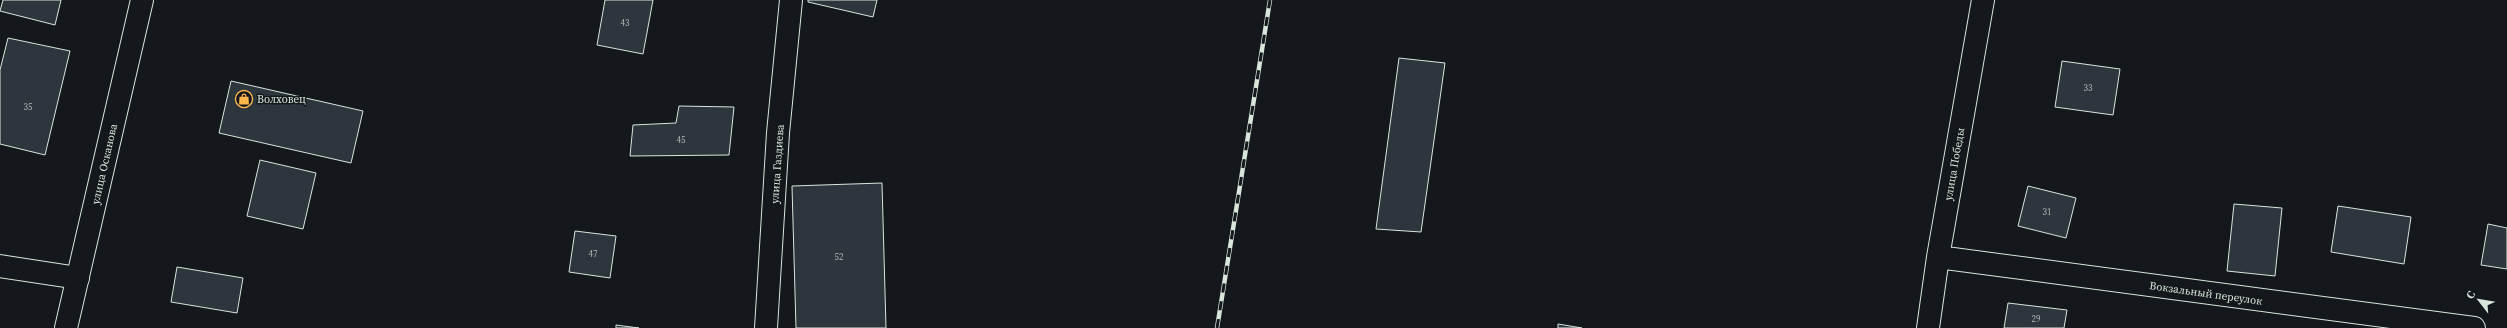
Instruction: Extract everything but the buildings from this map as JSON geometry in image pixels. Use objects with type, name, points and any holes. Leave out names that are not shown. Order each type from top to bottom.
[{"type":"street","name":"улица Осканова","points":[[66,328],[142,0]]},
{"type":"street","name":"улица Газдиева","points":[[766,328],[778,133],[791,0]]},
{"type":"street","name":"улица Победы","points":[[1928,328],[1938,257],[1983,0]]},
{"type":"street","name":"Вокзальный переулок","points":[[1938,257],[2437,326],[2474,328]]},
{"type":"street","points":[[0,266],[78,278]]},
{"type":"railway","points":[[1217,328],[1270,0]]},
{"type":"place","name":"Волховец","points":[[244,99]]}]
